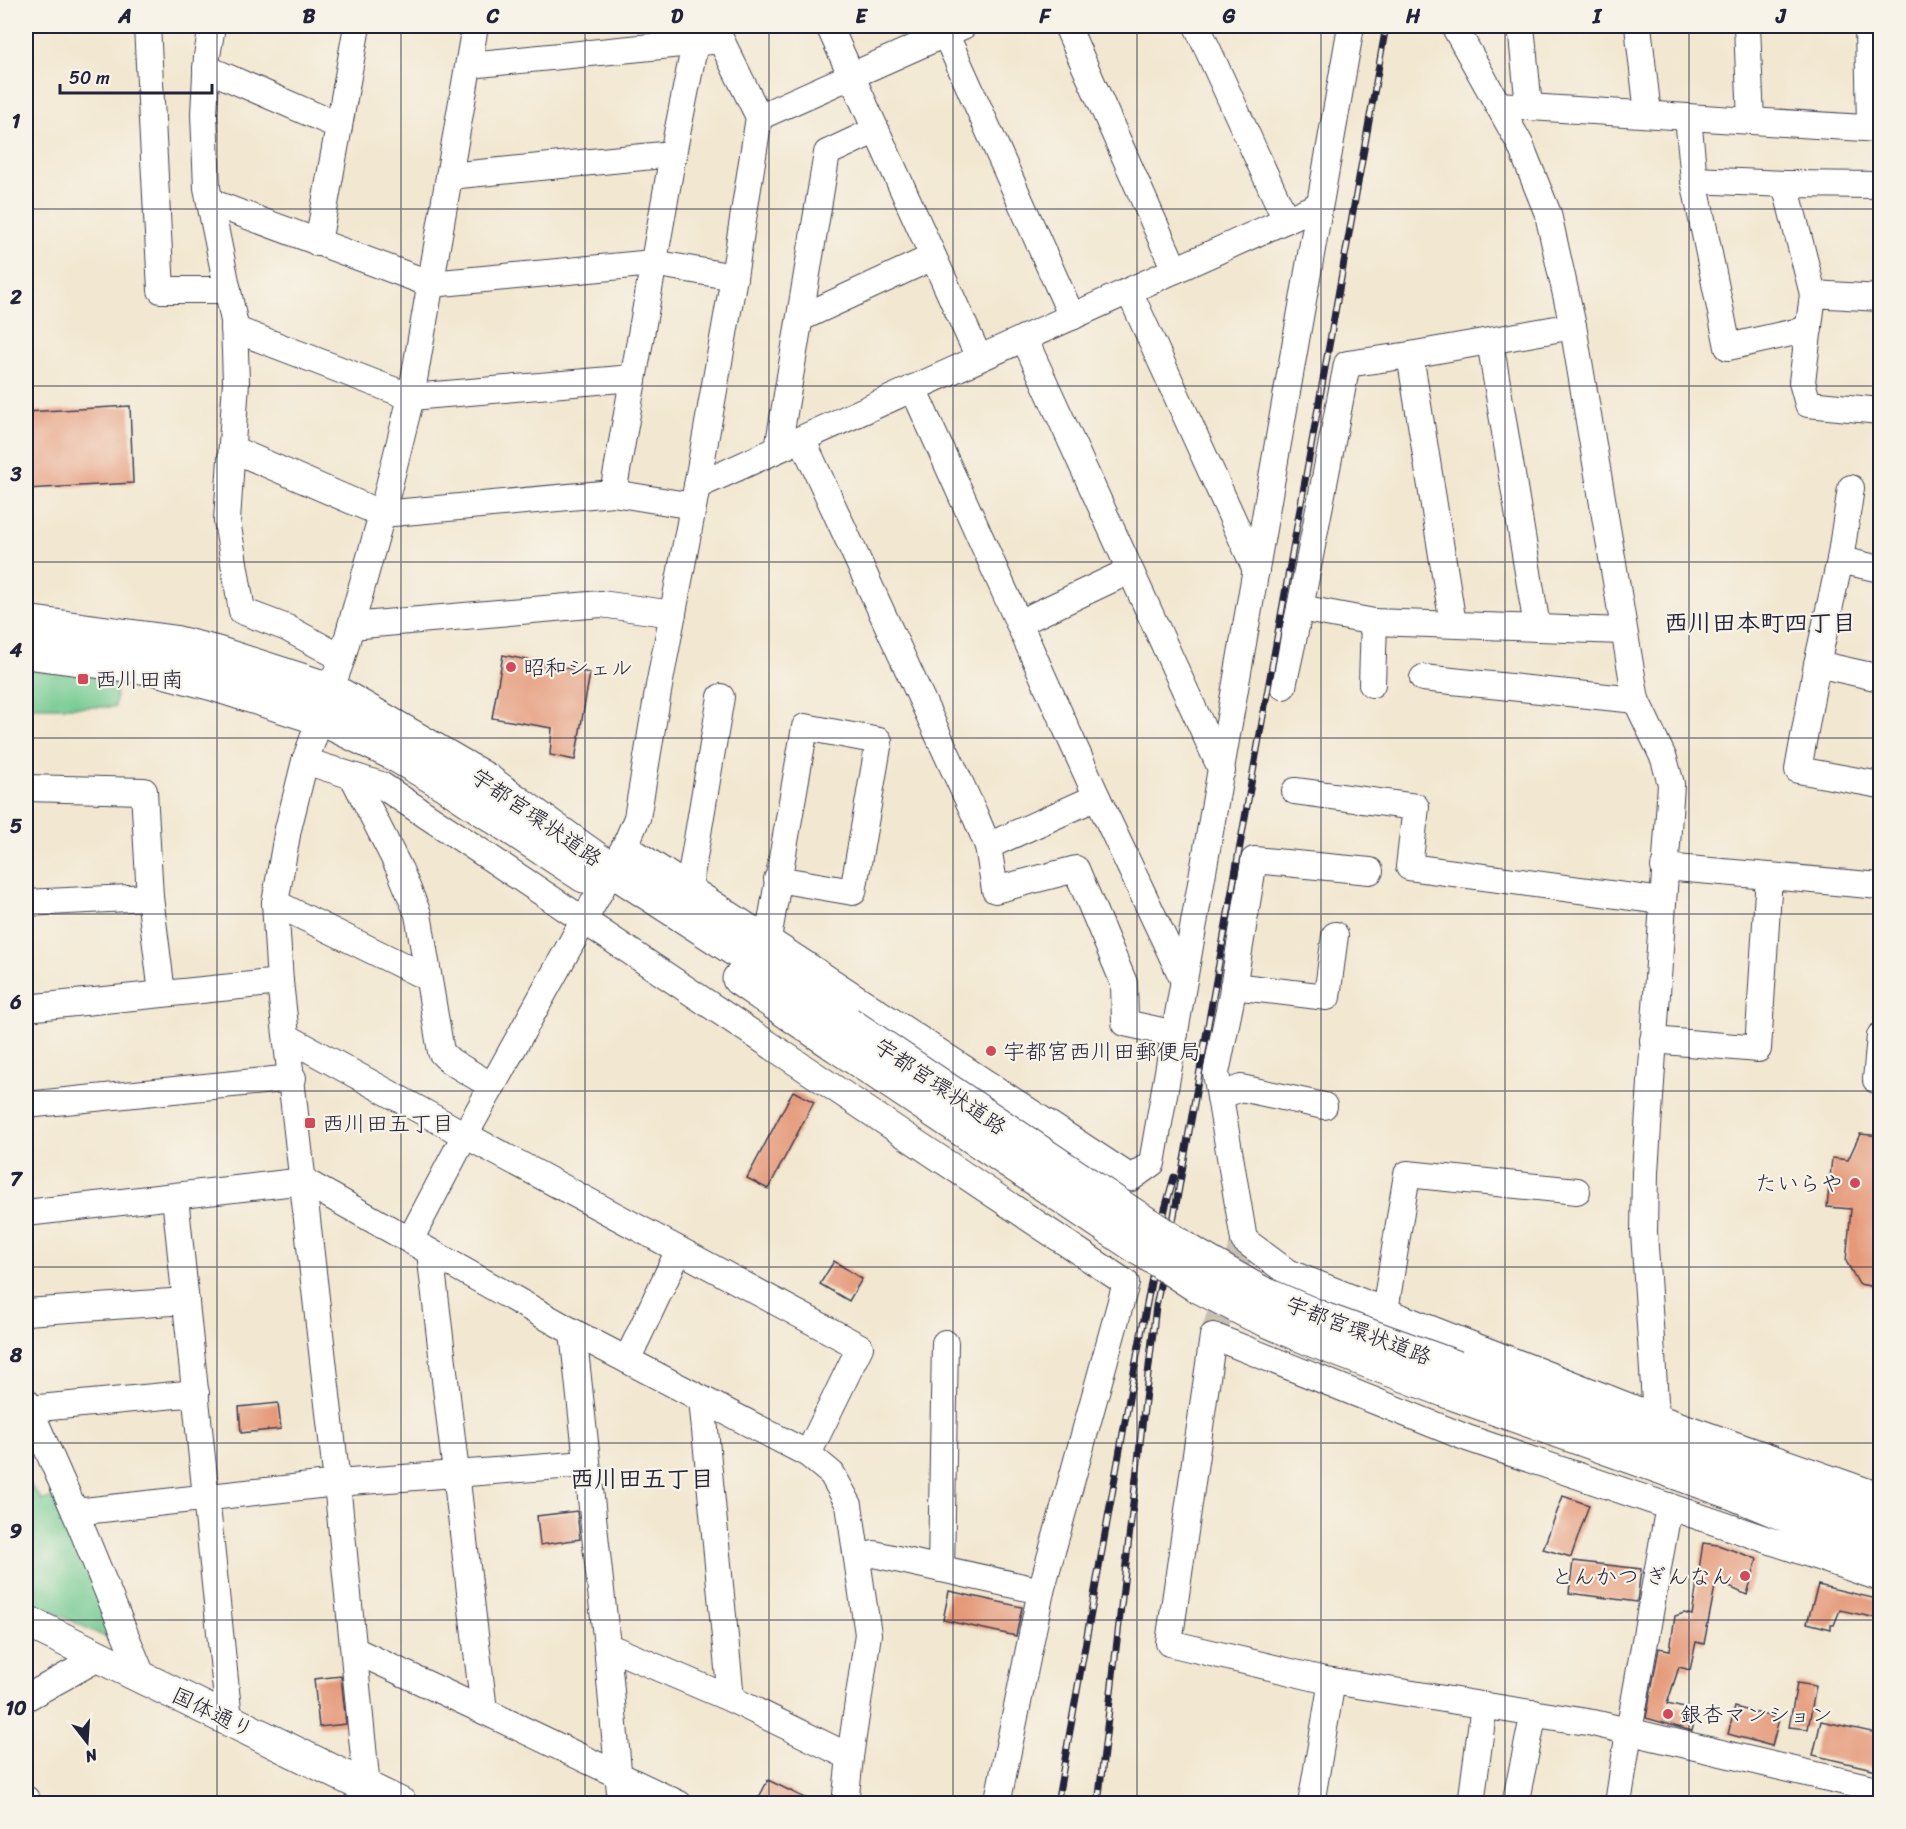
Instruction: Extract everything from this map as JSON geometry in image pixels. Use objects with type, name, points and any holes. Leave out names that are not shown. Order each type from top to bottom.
[{"type":"highway","name":"宇都宮環状道路","points":[[26,622],[174,642],[217,653],[327,705],[392,753],[442,783],[613,868],[841,1034],[1197,1256],[1260,1292],[1453,1379],[1881,1554]]},
{"type":"highway","name":"宇都宮環状道路","points":[[26,652],[156,669],[213,684],[327,705]]},
{"type":"highway","name":"宇都宮環状道路","points":[[1453,1379],[1633,1430],[1881,1524]]},
{"type":"main road","name":"国体通り","points":[[26,1621],[230,1719],[367,1796],[401,1803]]},
{"type":"street","points":[[147,26],[161,290],[228,290]]},
{"type":"street","points":[[212,26],[206,68],[204,114],[207,188],[234,329],[236,382],[227,521],[242,611],[287,628],[342,658]]},
{"type":"street","points":[[318,243],[357,26]]},
{"type":"street","points":[[367,1796],[337,1483],[280,982],[275,903],[288,829],[305,761],[342,658],[382,514],[411,397],[475,26]]},
{"type":"street","points":[[829,26],[979,358]]},
{"type":"street","points":[[1067,26],[1175,270]]},
{"type":"street","points":[[1197,26],[1286,220]]},
{"type":"street","points":[[613,868],[688,887],[1131,1178],[1152,1163],[1351,26]]},
{"type":"street","points":[[1454,26],[1520,144],[1548,214],[1573,326],[1636,700],[1665,759],[1671,784],[1645,1172],[1644,1232],[1656,1417]]},
{"type":"street","points":[[1521,26],[1529,107]]},
{"type":"street","points":[[1638,26],[1648,114]]},
{"type":"street","points":[[1747,26],[1750,121]]},
{"type":"street","points":[[1498,105],[1875,128],[1869,26]]},
{"type":"street","points":[[759,117],[954,29],[1071,317]]},
{"type":"street","points":[[469,65],[710,36]]},
{"type":"street","points":[[484,1711],[457,1474],[420,1246],[465,1135],[613,868],[637,818],[734,277],[759,117],[710,36]]},
{"type":"street","points":[[613,492],[673,154],[710,36]]},
{"type":"street","points":[[206,68],[339,126]]},
{"type":"street","points":[[1688,117],[1694,180],[1728,347],[1809,329]]},
{"type":"street","points":[[778,449],[827,153],[876,130]]},
{"type":"street","points":[[449,176],[673,154]]},
{"type":"street","points":[[1694,180],[1881,185]]},
{"type":"street","points":[[1785,184],[1813,294],[1802,382],[1808,404],[1881,411]]},
{"type":"street","points":[[210,202],[431,285],[653,263],[734,277]]},
{"type":"street","points":[[231,449],[382,514],[613,492],[695,496],[778,449],[1319,205]]},
{"type":"street","points":[[801,318],[933,257]]},
{"type":"street","points":[[1129,291],[1256,570]]},
{"type":"street","points":[[1813,294],[1881,298]]},
{"type":"street","points":[[1283,686],[1347,364],[1573,326]]},
{"type":"street","points":[[234,329],[411,397],[633,378]]},
{"type":"street","points":[[1024,338],[1222,771]]},
{"type":"street","points":[[1490,341],[1537,627]]},
{"type":"street","points":[[1410,355],[1453,624]]},
{"type":"street","points":[[913,388],[1097,796],[1183,979]]},
{"type":"street","points":[[802,439],[988,846],[995,890],[1076,869],[1124,983],[1125,1023],[1175,1034]]},
{"type":"street","points":[[1851,488],[1840,560],[1817,664],[1798,770],[1881,785]]},
{"type":"street","points":[[1840,560],[1881,569]]},
{"type":"street","points":[[1019,623],[1129,571]]},
{"type":"street","points":[[351,626],[602,604],[673,614]]},
{"type":"street","points":[[1299,608],[1374,622],[1623,631]]},
{"type":"street","points":[[1372,684],[1374,622]]},
{"type":"street","points":[[1817,664],[1881,678]]},
{"type":"street","points":[[1423,678],[1636,700]]},
{"type":"street","points":[[688,887],[721,697]]},
{"type":"street","points":[[768,939],[777,879],[805,727],[879,741],[853,892],[777,879]]},
{"type":"street","points":[[305,761],[381,785],[1126,1283],[1041,1591],[997,1803]]},
{"type":"street","points":[[353,777],[400,870],[418,914],[441,1052],[450,1061],[492,1086]]},
{"type":"street","points":[[26,788],[144,791],[150,897],[162,993]]},
{"type":"street","points":[[1295,791],[1416,807],[1409,867],[1662,901]]},
{"type":"street","points":[[988,846],[1097,796]]},
{"type":"street","points":[[1370,871],[1254,860],[1216,1073],[1244,1240],[1287,1272],[1656,1417],[1881,1496]]},
{"type":"street","points":[[1664,867],[1881,886]]},
{"type":"street","points":[[1653,1040],[1758,1049],[1769,876]]},
{"type":"street","points":[[26,903],[150,897]]},
{"type":"street","points":[[275,903],[428,978]]},
{"type":"street","points":[[1233,986],[1327,998],[1335,935]]},
{"type":"street","points":[[26,1008],[280,982]]},
{"type":"street","points":[[1876,1080],[1881,1036]]},
{"type":"street","points":[[287,1037],[860,1347],[808,1454]]},
{"type":"street","points":[[26,1105],[292,1078]]},
{"type":"street","points":[[1220,1096],[1241,1088],[1324,1106]]},
{"type":"street","points":[[1385,1311],[1407,1174],[1577,1191]]},
{"type":"street","points":[[26,1213],[304,1180],[573,1332],[808,1454],[832,1474],[849,1506],[868,1634],[845,1803]]},
{"type":"street","points":[[175,1197],[230,1719]]},
{"type":"street","points":[[627,1360],[679,1250]]},
{"type":"street","points":[[26,1312],[186,1301]]},
{"type":"street","points":[[573,1332],[607,1646],[621,1803]]},
{"type":"street","points":[[1881,1578],[1467,1438],[1213,1336],[1169,1643],[1332,1681],[1593,1723],[1881,1790]]},
{"type":"street","points":[[941,1569],[945,1343]]},
{"type":"street","points":[[143,1678],[75,1512],[27,1405],[196,1393]]},
{"type":"street","points":[[702,1399],[731,1699]]},
{"type":"street","points":[[75,1512],[337,1483],[587,1464]]},
{"type":"street","points":[[1618,1803],[1669,1506]]},
{"type":"street","points":[[857,1557],[874,1554],[1041,1591]]},
{"type":"street","points":[[607,1646],[731,1699],[850,1757]]},
{"type":"street","points":[[354,1650],[679,1803]]},
{"type":"street","points":[[26,1698],[100,1658]]},
{"type":"street","points":[[1311,1803],[1332,1681]]},
{"type":"street","points":[[1470,1803],[1484,1705]]},
{"type":"street","points":[[1515,1803],[1534,1713]]},
{"type":"street","points":[[26,1799],[29,1803]]},
{"type":"green space","points":[[26,670],[118,675],[115,707],[26,707]]},
{"type":"green space","points":[[26,1480],[42,1500],[65,1496],[124,1646],[26,1599]]},
{"type":"building","points":[[130,406],[133,483],[26,489],[26,412]]},
{"type":"building","points":[[503,655],[590,673],[575,760],[550,755],[552,728],[492,718]]},
{"type":"building","points":[[793,1091],[814,1102],[768,1189],[747,1178]]},
{"type":"building","name":"たいらや","points":[[1860,1134],[1881,1136],[1881,1288],[1859,1284],[1846,1261],[1851,1209],[1827,1207],[1832,1158],[1848,1160]]},
{"type":"building","points":[[834,1261],[862,1279],[849,1301],[820,1284]]},
{"type":"building","points":[[278,1403],[281,1429],[241,1433],[239,1407]]},
{"type":"building","points":[[1563,1496],[1589,1505],[1571,1557],[1543,1549]]},
{"type":"building","points":[[577,1511],[580,1539],[540,1545],[537,1516]]},
{"type":"building","points":[[1703,1543],[1718,1545],[1757,1559],[1747,1595],[1716,1581],[1704,1644],[1696,1642],[1690,1670],[1679,1667],[1667,1704],[1697,1711],[1692,1731],[1646,1718],[1659,1648],[1670,1650],[1675,1616],[1684,1613],[1692,1615]]},
{"type":"building","points":[[1573,1561],[1641,1569],[1637,1602],[1569,1593]]},
{"type":"building","points":[[1818,1585],[1881,1600],[1881,1619],[1840,1610],[1831,1629],[1807,1623]]},
{"type":"building","points":[[949,1591],[1022,1607],[1016,1636],[943,1620]]},
{"type":"building","points":[[341,1676],[346,1724],[319,1727],[314,1679]]},
{"type":"building","points":[[1797,1683],[1816,1686],[1808,1729],[1789,1727]]},
{"type":"building","points":[[1735,1707],[1779,1719],[1772,1746],[1728,1734]]},
{"type":"building","points":[[1821,1721],[1881,1734],[1881,1771],[1813,1755]]},
{"type":"building","points":[[768,1780],[815,1803],[756,1803]]},
{"type":"tunnel","points":[[1213,1336],[1244,1240]]},
{"type":"railway","points":[[1098,1804],[1156,1306],[1386,26]]},
{"type":"railway","points":[[1057,1804],[1132,1382],[1165,1209],[1174,1177]]},
{"type":"place","name":"昭和シェル","points":[[511,667]]},
{"type":"place","name":"西川田南","points":[[83,679]]},
{"type":"place","name":"宇都宮西川田郵便局","points":[[991,1051]]},
{"type":"place","name":"西川田五丁目","points":[[310,1123]]},
{"type":"place","name":"たいらや","points":[[1855,1183]]},
{"type":"place","name":"とんかつ ぎんなん","points":[[1745,1576]]},
{"type":"place","name":"銀杏マンション","points":[[1668,1714]]},
{"type":"district","name":"西川田本町四丁目","points":[[1760,623]]},
{"type":"district","name":"西川田五丁目","points":[[642,1479]]}]
